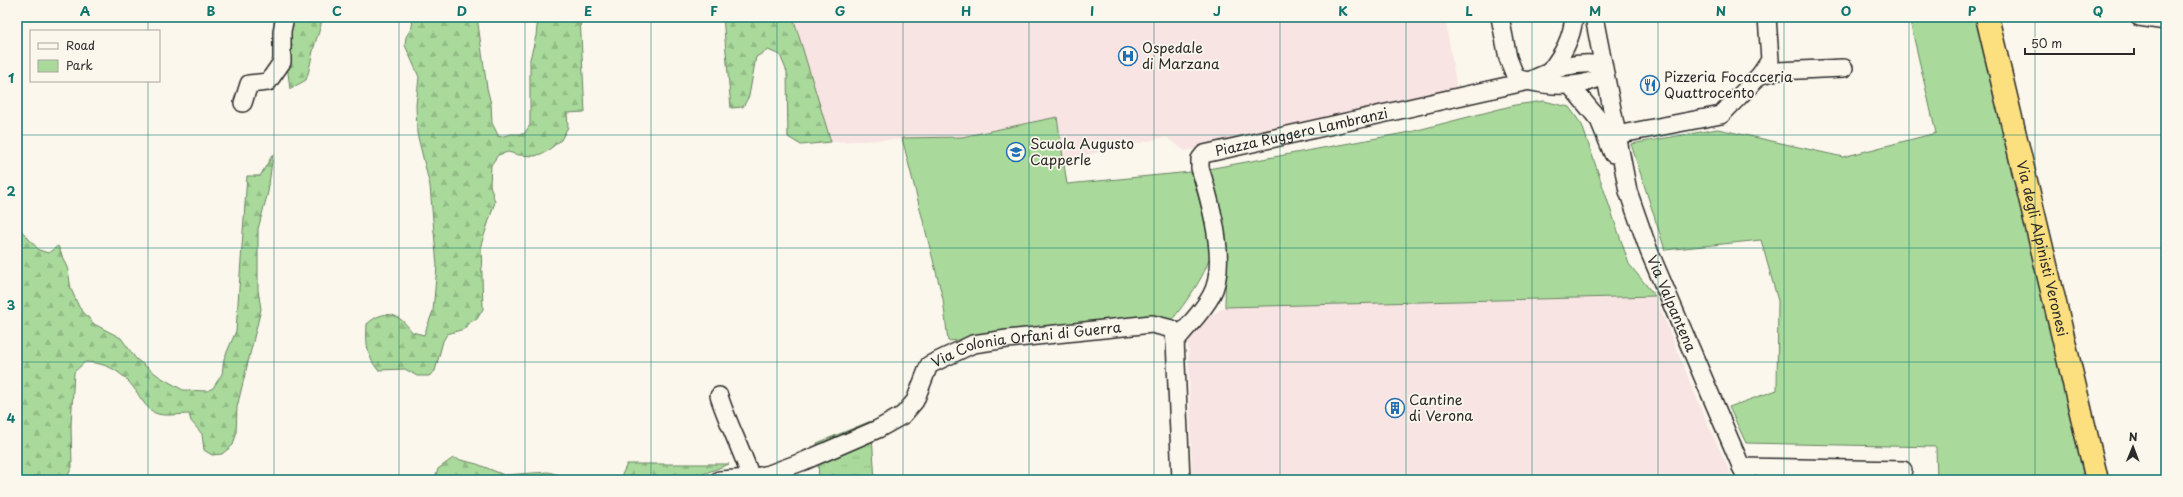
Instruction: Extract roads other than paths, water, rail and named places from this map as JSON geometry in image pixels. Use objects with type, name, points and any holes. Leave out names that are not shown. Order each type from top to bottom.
[{"type":"highway","name":"Via degli Alpinisti Veronesi","points":[[1987,17],[2097,480]]},
{"type":"street","points":[[243,103],[249,84],[268,82],[282,62],[282,31],[285,17]]},
{"type":"street","name":"Piazza Ruggero Lambranzi","points":[[1174,342],[1212,296],[1219,264],[1217,236],[1200,168],[1200,159],[1204,154],[1529,81],[1550,71],[1581,62],[1604,70],[1596,81],[1570,85],[1529,81],[1516,78],[1508,58],[1500,17]]},
{"type":"street","name":"Piazza Ruggero Lambranzi","points":[[1550,71],[1566,48],[1573,27],[1574,17]]},
{"type":"street","name":"Via Valpantena","points":[[1594,17],[1628,191],[1649,251],[1744,474],[1903,470]]},
{"type":"street","points":[[1616,134],[1721,115],[1760,75],[1770,60],[1768,17]]},
{"type":"street","points":[[2138,17],[2166,21]]},
{"type":"street","points":[[1760,75],[1777,71],[1844,68]]},
{"type":"street","points":[[1570,85],[1599,120],[1628,191]]},
{"type":"street","name":"Via Colonia Orfani di Guerra","points":[[719,480],[751,478],[804,461],[878,429],[904,415],[916,401],[929,365],[973,344],[1007,338],[1152,324],[1172,329],[1174,342],[1181,480]]},
{"type":"street","points":[[719,396],[727,421],[741,449],[751,478]]},
{"type":"place","name":"Ospedale di Marzana","points":[[1128,56]]},
{"type":"place","name":"Pizzeria Focacceria Quattrocento","points":[[1650,85]]},
{"type":"place","name":"Scuola Augusto Capperle","points":[[1016,152]]},
{"type":"place","name":"Cantine di Verona","points":[[1395,408]]}]
